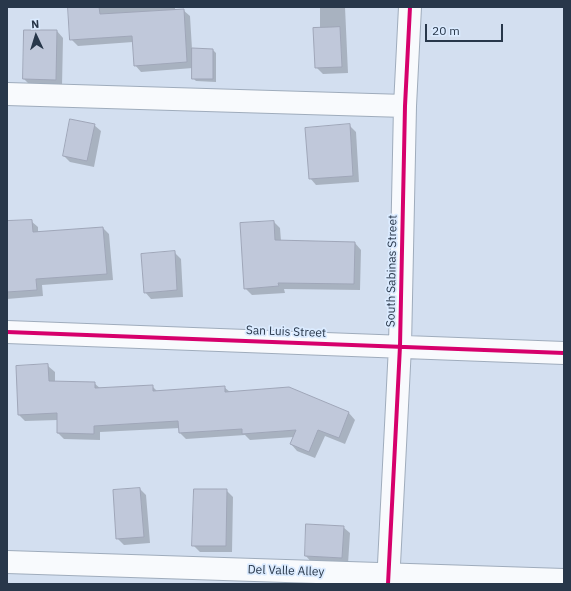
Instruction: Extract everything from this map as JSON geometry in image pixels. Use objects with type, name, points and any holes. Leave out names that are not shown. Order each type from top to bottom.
[{"type":"street","name":"South Sabinas Street","points":[[388,579],[400,346],[405,106],[410,7]]},
{"type":"street","points":[[7,94],[405,106]]},
{"type":"street","name":"San Luis Street","points":[[7,332],[564,353]]},
{"type":"street","name":"Del Valle Alley","points":[[7,562],[388,579],[564,580]]},
{"type":"building","points":[[68,7],[99,7],[100,14],[184,9],[187,62],[134,66],[132,36],[70,40]]},
{"type":"building","points":[[340,27],[342,67],[315,68],[313,28]]},
{"type":"building","points":[[24,30],[57,30],[56,80],[23,79]]},
{"type":"building","points":[[192,48],[213,49],[213,79],[192,79]]},
{"type":"building","points":[[70,119],[95,124],[87,161],[63,156]]},
{"type":"building","points":[[350,124],[353,176],[309,179],[305,128]]},
{"type":"building","points":[[32,220],[33,232],[103,227],[107,274],[36,279],[37,290],[7,292],[7,221]]},
{"type":"building","points":[[274,221],[275,240],[355,242],[354,284],[278,283],[279,286],[244,289],[240,223]]},
{"type":"building","points":[[175,251],[177,290],[144,293],[141,254]]},
{"type":"building","points":[[48,364],[49,381],[95,382],[95,388],[153,385],[153,391],[225,386],[225,392],[289,387],[349,412],[339,438],[318,430],[309,452],[290,444],[296,430],[242,434],[242,429],[179,433],[178,421],[94,426],[94,434],[57,433],[57,413],[18,415],[16,366]]},
{"type":"building","points":[[140,488],[144,537],[116,539],[113,490]]},
{"type":"building","points":[[194,489],[227,489],[226,546],[192,546]]},
{"type":"building","points":[[306,524],[344,526],[342,558],[305,556]]},
{"type":"cycle path","points":[[388,584],[400,346],[405,106],[410,7]]},
{"type":"cycle path","points":[[7,332],[564,353]]}]
